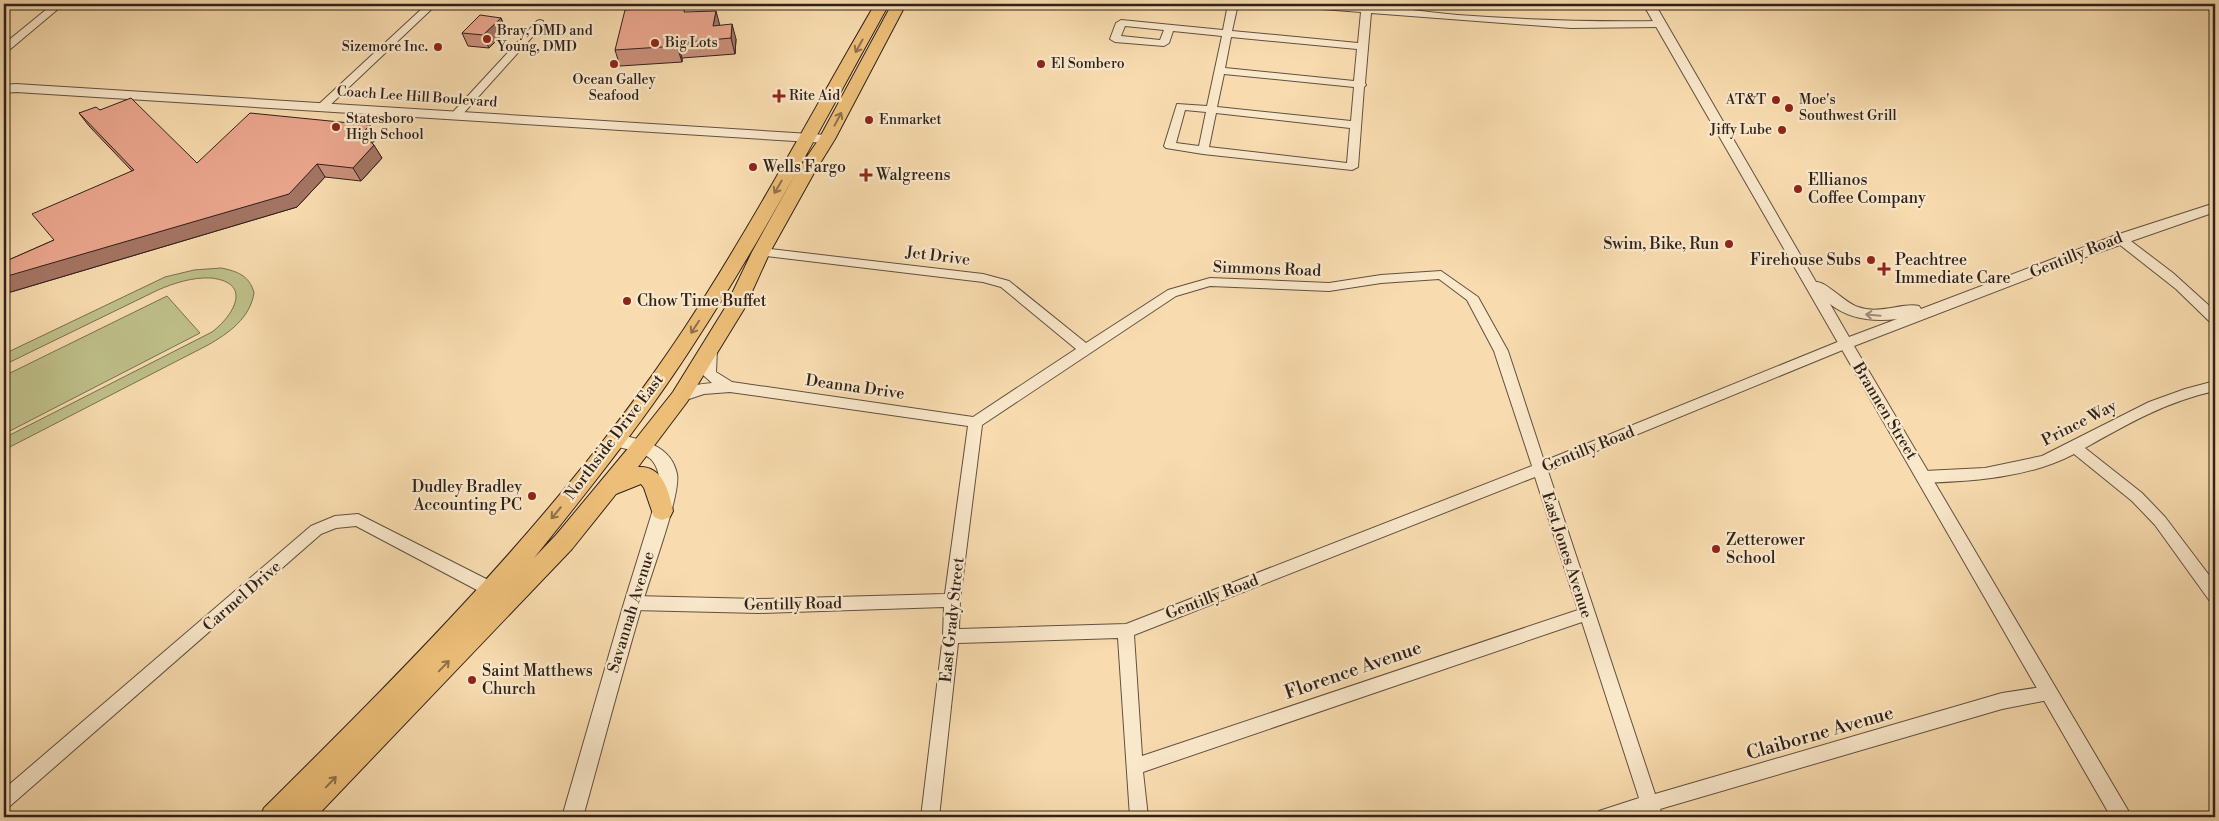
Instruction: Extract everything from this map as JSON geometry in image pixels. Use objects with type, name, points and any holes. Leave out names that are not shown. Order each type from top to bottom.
[{"type":"main road","name":"Northside Drive East","points":[[501,595],[564,542],[643,446],[680,397],[734,310],[761,252],[805,173],[817,138],[882,4]]},
{"type":"main road","name":"Northside Drive East","points":[[274,817],[307,805],[501,595],[649,394],[709,306],[900,4]]},
{"type":"main road","points":[[609,488],[633,476],[650,478],[655,483],[662,511]]},
{"type":"street","points":[[4,49],[59,4]]},
{"type":"street","points":[[324,106],[432,4]]},
{"type":"street","points":[[1203,151],[1233,4]]},
{"type":"street","points":[[1295,4],[1510,22],[1570,25],[1660,24]]},
{"type":"street","name":"Brannen Street","points":[[1649,4],[2048,693],[2122,817]]},
{"type":"street","points":[[1357,125],[1181,106],[1170,146],[1352,167],[1357,125],[1361,85],[1366,10]]},
{"type":"street","points":[[457,114],[540,23]]},
{"type":"street","points":[[1169,29],[1164,43],[1115,38],[1120,23],[1364,47]]},
{"type":"street","points":[[1220,70],[1361,85]]},
{"type":"street","name":"Coach Lee Hill Boulevard","points":[[4,89],[16,88],[457,114],[817,138]]},
{"type":"street","name":"Gentilly Road","points":[[951,636],[1126,631],[1539,469],[1845,344],[2119,238],[2215,207]]},
{"type":"street","points":[[2119,238],[2169,275],[2196,299],[2215,320]]},
{"type":"street","name":"Jet Drive","points":[[761,252],[983,278],[1005,284],[1086,350]]},
{"type":"street","points":[[1799,264],[1829,298],[1849,310],[1869,316],[1895,315],[1988,290]]},
{"type":"street","name":"Simmons Road","points":[[974,422],[1172,293],[1188,286],[1210,282],[1329,287],[1441,275],[1472,297]]},
{"type":"street","name":"East Jones Avenue","points":[[1472,297],[1501,351],[1652,811]]},
{"type":"street","name":"Deanna Drive","points":[[710,350],[709,374],[718,382],[730,387]]},
{"type":"street","name":"Prince Way","points":[[1924,477],[1962,476],[2008,470],[2045,460],[2074,447],[2121,421],[2173,398],[2215,386]]},
{"type":"street","name":"Deanna Drive","points":[[680,397],[694,390],[730,387],[974,422]]},
{"type":"street","name":"East Grady Street","points":[[930,817],[951,636],[952,600],[974,422]]},
{"type":"street","name":"Savannah Avenue","points":[[572,817],[633,603],[669,487],[668,468],[657,453],[643,446],[615,440]]},
{"type":"street","points":[[2074,447],[2122,485],[2160,521],[2215,595]]},
{"type":"street","name":"Carmel Drive","points":[[4,800],[250,590],[316,530],[335,522],[358,520],[501,595]]},
{"type":"street","name":"Gentilly Road","points":[[633,603],[759,606],[952,600]]},
{"type":"street","name":"Florence Avenue","points":[[1134,767],[1587,614]]},
{"type":"street","points":[[1126,631],[1134,767],[1139,817]]},
{"type":"street","name":"Claiborne Avenue","points":[[1605,817],[1652,811],[2002,702],[2048,693]]},
{"type":"green space","points":[[221,268],[246,278],[254,293],[248,310],[231,330],[208,345],[4,450],[4,438],[212,332],[227,318],[236,301],[236,293],[232,286],[224,281],[211,278],[197,278],[184,281],[158,290],[4,365],[4,354],[165,277],[194,270]]},
{"type":"green space","points":[[167,296],[200,333],[4,434],[4,376]]},
{"type":"building","points":[[685,6],[684,12],[716,11],[713,26],[732,24],[731,38],[678,43],[677,46],[615,50],[625,10]]},
{"type":"building","points":[[480,15],[501,18],[483,35],[462,33]]},
{"type":"building","name":"Statesboro High School","points":[[131,98],[197,163],[250,113],[370,125],[361,134],[374,145],[353,168],[317,164],[289,194],[4,277],[4,262],[54,240],[32,214],[134,170],[79,113],[96,107],[100,110]]},
{"type":"place","name":"Bray, DMD and Young, DMD","points":[[487,39]]},
{"type":"place","name":"Big Lots","points":[[655,43]]},
{"type":"place","name":"Sizemore Inc.","points":[[438,47]]},
{"type":"place","name":"Ocean Galley Seafood","points":[[614,64]]},
{"type":"place","name":"El Sombero","points":[[1041,64]]},
{"type":"place","name":"Rite Aid","points":[[779,96]]},
{"type":"place","name":"AT&T","points":[[1776,100]]},
{"type":"place","name":"Moe's Southwest Grill","points":[[1789,108]]},
{"type":"place","name":"Enmarket","points":[[869,120]]},
{"type":"place","name":"Statesboro High School","points":[[336,127]]},
{"type":"place","name":"Jiffy Lube","points":[[1782,130]]},
{"type":"place","name":"Wells Fargo","points":[[753,167]]},
{"type":"place","name":"Walgreens","points":[[866,175]]},
{"type":"place","name":"Ellianos Coffee Company","points":[[1798,189]]},
{"type":"place","name":"Swim, Bike, Run","points":[[1729,244]]},
{"type":"place","name":"Firehouse Subs","points":[[1871,260]]},
{"type":"place","name":"Peachtree Immediate Care","points":[[1884,269]]},
{"type":"place","name":"Chow Time Buffet","points":[[627,301]]},
{"type":"place","name":"Dudley Bradley Accounting PC","points":[[532,496]]},
{"type":"place","name":"Zetterower School","points":[[1716,549]]},
{"type":"place","name":"Saint Matthews Church","points":[[472,680]]}]
